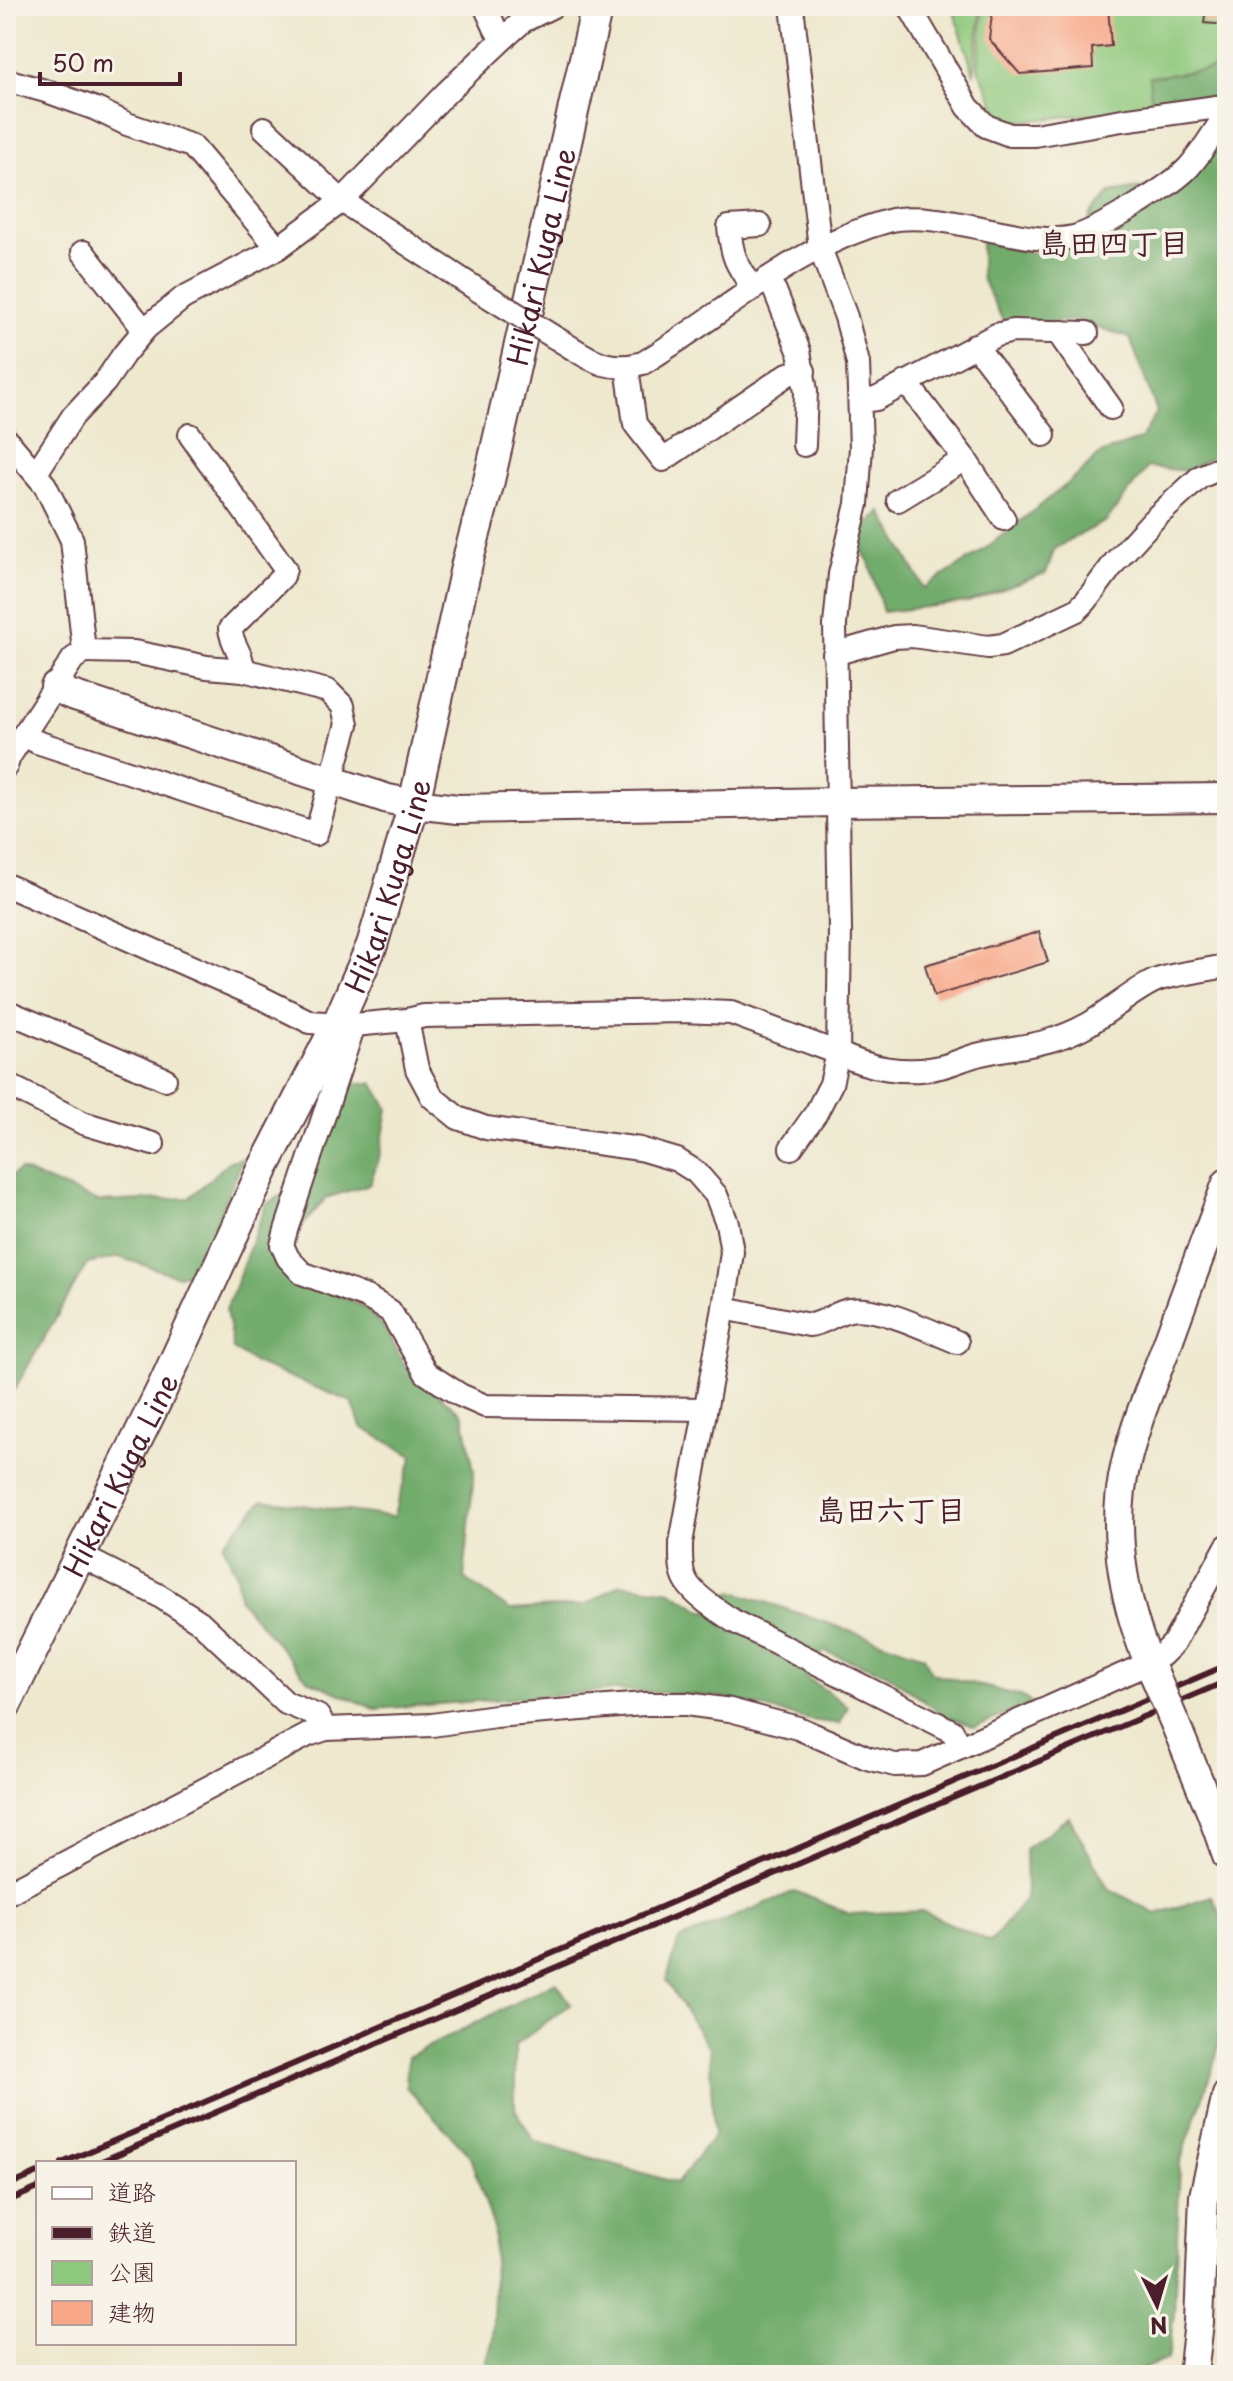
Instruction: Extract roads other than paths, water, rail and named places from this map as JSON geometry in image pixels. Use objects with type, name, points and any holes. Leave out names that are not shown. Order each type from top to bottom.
[{"type":"main road","name":"Hikari Kuga Line","points":[[6,1704],[161,1391],[291,1110],[345,1025],[414,804],[597,6]]},
{"type":"street","points":[[485,6],[496,30],[505,37]]},
{"type":"street","points":[[36,473],[73,416],[105,382],[146,328],[183,298],[278,248],[342,201],[505,37],[523,21],[553,6]]},
{"type":"street","points":[[791,1148],[816,1113],[831,1084],[838,1053],[840,931],[835,625],[840,574],[857,504],[861,447],[858,363],[846,317],[820,248],[792,6]]},
{"type":"street","points":[[264,128],[342,201],[554,337],[610,367],[627,367],[643,363],[661,352],[805,254],[871,226],[894,220],[940,220],[1040,239],[1073,237],[1095,229],[1167,185],[1188,168],[1227,113],[1217,107],[1035,135],[1010,135],[986,126],[968,107],[909,6]]},
{"type":"street","points":[[6,80],[84,105],[127,124],[192,146],[278,248]]},
{"type":"street","points":[[760,225],[729,227],[732,253],[739,268],[775,291],[799,351],[806,391],[804,445]]},
{"type":"street","points":[[83,252],[146,328]]},
{"type":"street","points":[[861,401],[876,399],[996,335],[1013,331],[1087,333]]},
{"type":"street","points":[[1062,332],[1063,340],[1111,408]]},
{"type":"street","points":[[975,345],[1044,435]]},
{"type":"street","points":[[627,367],[635,424],[663,460],[788,374],[804,371]]},
{"type":"street","points":[[906,382],[965,459],[1004,519]]},
{"type":"street","points":[[190,435],[285,569],[283,576],[230,629],[243,660],[243,670]]},
{"type":"street","points":[[6,439],[45,485],[72,540],[84,651]]},
{"type":"street","points":[[898,500],[965,459]]},
{"type":"street","points":[[834,654],[894,637],[913,636],[988,647],[1003,645],[1077,610],[1153,520],[1200,477],[1216,470],[1227,470]]},
{"type":"street","points":[[6,766],[9,757],[23,735],[73,659],[84,651],[134,652],[207,667],[243,670],[328,691],[343,706],[347,724],[316,834],[23,735]]},
{"type":"street","points":[[55,687],[333,781],[414,804],[458,809],[1227,798]]},
{"type":"street","points":[[6,885],[310,1022],[345,1025],[424,1016],[682,1011],[731,1013],[854,1061],[915,1070],[939,1067],[982,1054],[1035,1046],[1090,1023],[1158,979],[1227,966]]},
{"type":"street","points":[[6,1011],[165,1079]]},
{"type":"street","points":[[407,1020],[417,1069],[432,1097],[458,1118],[486,1128],[640,1149],[677,1160],[696,1172],[716,1195],[727,1223],[732,1252],[681,1543],[682,1570],[686,1582],[705,1601],[735,1622],[952,1731],[961,1747]]},
{"type":"street","points":[[345,1025],[282,1245],[288,1258],[302,1273],[366,1297],[390,1311],[426,1373],[460,1395],[485,1406],[705,1409]]},
{"type":"street","points":[[6,1084],[83,1123],[153,1144]]},
{"type":"street","points":[[1227,1183],[1142,1409],[1125,1466],[1120,1501],[1125,1593],[1133,1623],[1227,1856]]},
{"type":"street","points":[[724,1308],[809,1325],[821,1324],[845,1310],[859,1309],[894,1316],[957,1342]]},
{"type":"street","points":[[6,1894],[308,1735],[326,1729],[432,1725],[495,1716],[644,1704],[686,1704],[730,1710],[798,1728],[867,1758],[895,1765],[922,1764],[1152,1669],[1173,1644],[1227,1546]]},
{"type":"street","points":[[79,1555],[158,1595],[200,1622],[286,1703],[318,1716],[326,1729]]},
{"type":"street","points":[[1193,2375],[1199,2322],[1204,2196],[1227,2095]]},
{"type":"railway","points":[[67,2161],[1227,1665]]},
{"type":"railway","points":[[102,2161],[1227,1681]]},
{"type":"railway","points":[[6,2187],[36,2174]]},
{"type":"railway","points":[[6,2202],[36,2189]]},
{"type":"district","name":"島田四丁目","points":[[1114,241]]},
{"type":"district","name":"島田六丁目","points":[[891,1508]]}]
